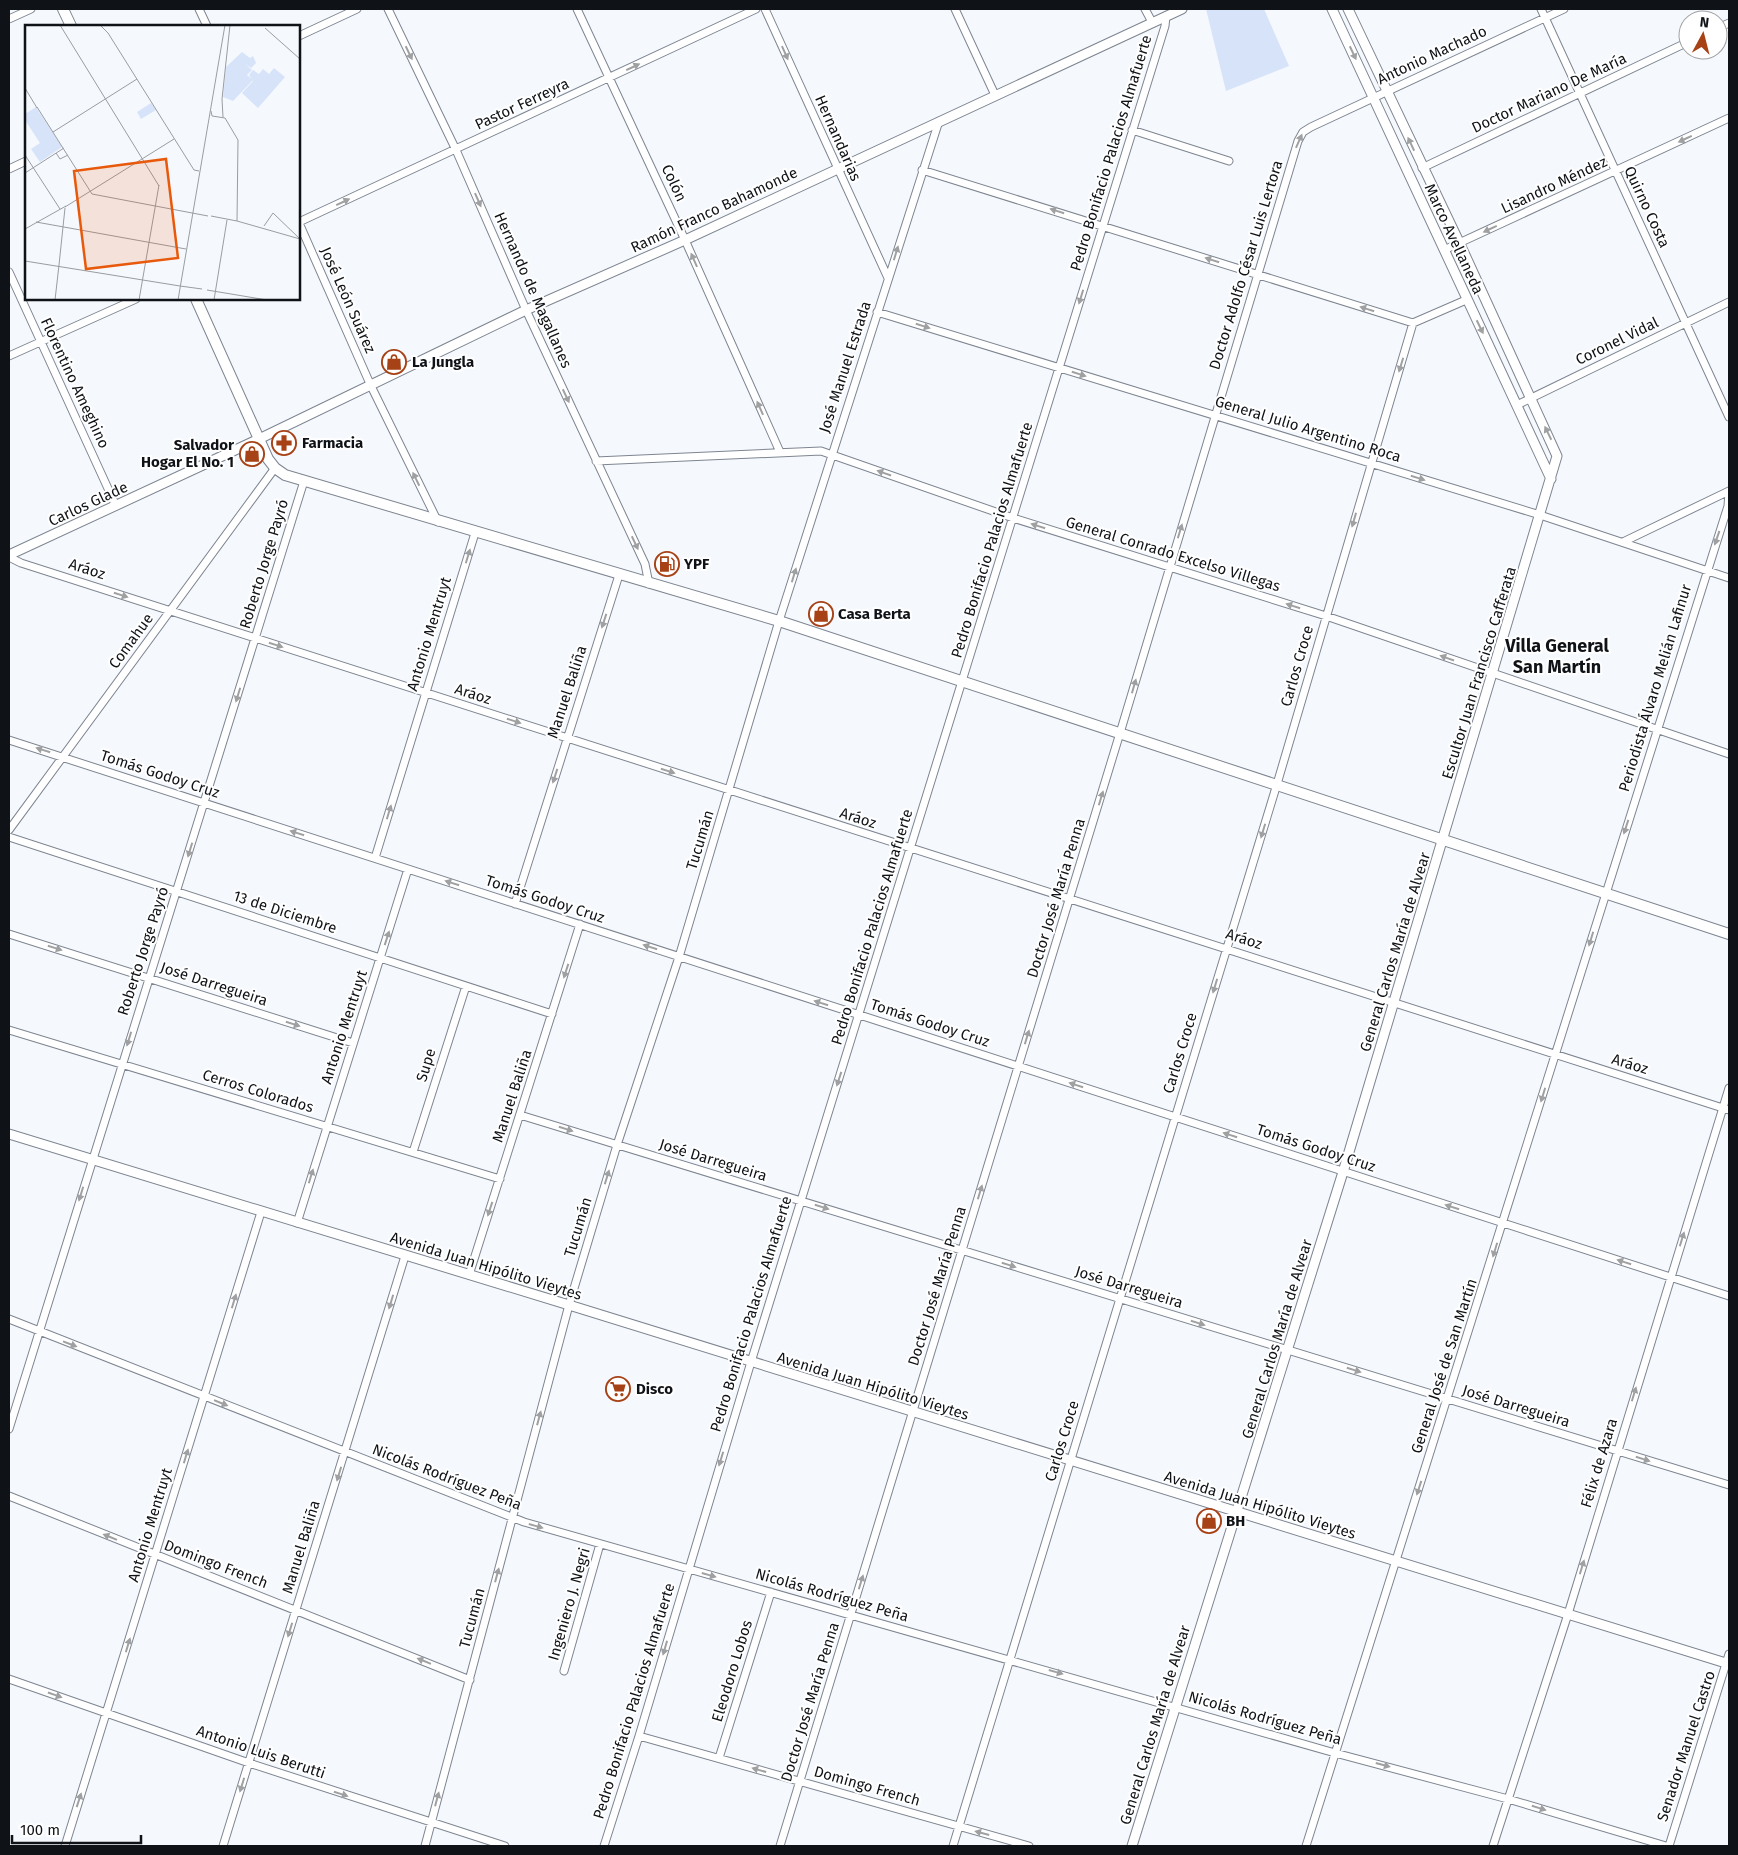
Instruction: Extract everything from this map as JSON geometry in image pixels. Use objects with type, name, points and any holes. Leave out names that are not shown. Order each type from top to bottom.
[{"type":"main road","points":[[63,9],[71,25]]},
{"type":"main road","points":[[196,300],[259,439],[275,468],[285,475],[475,533],[779,621],[1729,934]]},
{"type":"street","points":[[9,19],[31,9]]},
{"type":"street","points":[[199,9],[207,25]]},
{"type":"street","points":[[300,36],[357,9]]},
{"type":"street","name":"Hernando de Magallanes","points":[[388,9],[456,150],[526,310],[645,564],[649,584]]},
{"type":"street","name":"Colón","points":[[577,9],[685,240],[780,452]]},
{"type":"street","name":"Pastor Ferreyra","points":[[300,223],[756,9]]},
{"type":"street","name":"Hernandarias","points":[[765,9],[836,168],[888,278]]},
{"type":"street","points":[[955,9],[995,95]]},
{"type":"street","points":[[1145,9],[1152,22]]},
{"type":"street","name":"Ramón Franco Bahamonde","points":[[259,439],[526,310],[685,240],[836,168],[1182,9]]},
{"type":"street","name":"Marco Avellaneda","points":[[1332,9],[1551,479]]},
{"type":"street","name":"Marco Avellaneda","points":[[1348,9],[1556,451],[1551,479],[1540,515]]},
{"type":"street","name":"Quirno Costa","points":[[1540,9],[1729,417]]},
{"type":"street","name":"Antonio Machado","points":[[1311,127],[1564,9]]},
{"type":"street","name":"Pedro Bonifacio Palacios Almafuerte","points":[[604,1846],[639,1736],[750,1362],[963,681],[1165,26],[1166,16]]},
{"type":"street","name":"Doctor Mariano De María","points":[[1422,168],[1678,47]]},
{"type":"street","name":"Lisandro Méndez","points":[[1444,250],[1729,118]]},
{"type":"street","name":"José Manuel Estrada","points":[[779,621],[939,121]]},
{"type":"street","name":"Doctor Adolfo César Luis Lertora","points":[[1120,733],[1256,275],[1298,141],[1303,132],[1311,127]]},
{"type":"street","points":[[1132,130],[1229,161]]},
{"type":"street","points":[[9,169],[25,161]]},
{"type":"street","points":[[922,170],[1413,324],[1466,300]]},
{"type":"street","name":"José León Suárez","points":[[300,225],[371,386],[439,522]]},
{"type":"street","name":"Florentino Ameghino","points":[[9,272],[116,506]]},
{"type":"street","points":[[9,356],[134,300]]},
{"type":"street","name":"Coronel Vidal","points":[[1517,405],[1729,302]]},
{"type":"street","name":"General Julio Argentino Roca","points":[[877,312],[1540,515],[1729,578]]},
{"type":"street","name":"Carlos Croce","points":[[953,1846],[1277,784],[1413,324]]},
{"type":"street","name":"Carlos Glade","points":[[9,556],[259,439]]},
{"type":"street","name":"General Conrado Excelso Villegas","points":[[596,462],[813,450],[832,454],[1013,518],[1326,616],[1729,754]]},
{"type":"street","name":"Comahue","points":[[9,830],[275,468]]},
{"type":"street","name":"Roberto Jorge Payró","points":[[9,1429],[148,977],[177,892],[304,482]]},
{"type":"street","points":[[1623,542],[1729,491]]},
{"type":"street","name":"Periodista Álvaro Melián Lafinur","points":[[1605,893],[1706,570],[1728,506],[1729,491]]},
{"type":"street","name":"Escultor Juan Francisco Cafferata","points":[[1444,839],[1540,515]]},
{"type":"street","name":"Antonio Mentruyt","points":[[375,858],[475,533]]},
{"type":"street","name":"Aráoz","points":[[9,556],[21,563],[567,739],[1070,900],[1227,948],[1726,1109]]},
{"type":"street","name":"Manuel Baliña","points":[[515,904],[619,575]]},
{"type":"street","name":"Tucumán","points":[[424,1846],[569,1305],[617,1145],[679,957],[779,621]]},
{"type":"street","name":"Doctor José María Penna","points":[[780,1846],[1120,733]]},
{"type":"street","name":"Tomás Godoy Cruz","points":[[9,740],[1729,1296]]},
{"type":"street","name":"13 de Diciembre","points":[[9,837],[552,1014]]},
{"type":"street","name":"General Carlos María de Alvear","points":[[1132,1846],[1174,1707],[1289,1350],[1444,839]]},
{"type":"street","name":"Antonio Mentruyt","points":[[297,1223],[408,869]]},
{"type":"street","name":"General José de San Martín","points":[[1306,1846],[1395,1561],[1449,1399],[1605,893]]},
{"type":"street","name":"Manuel Baliña","points":[[469,1275],[580,924]]},
{"type":"street","name":"José Darregueira","points":[[9,934],[353,1043]]},
{"type":"street","name":"Supe","points":[[413,1152],[466,986]]},
{"type":"street","name":"Cerros Colorados","points":[[9,1030],[500,1178]]},
{"type":"street","name":"Félix de Azara","points":[[1493,1846],[1568,1614],[1670,1277],[1726,1109],[1729,1088]]},
{"type":"street","name":"José Darregueira","points":[[520,1115],[1729,1485]]},
{"type":"street","name":"Avenida Juan Hipólito Vieytes","points":[[9,1134],[1395,1561],[1728,1661]]},
{"type":"street","name":"Antonio Mentruyt","points":[[64,1846],[261,1212]]},
{"type":"street","name":"Manuel Baliña","points":[[223,1846],[406,1256]]},
{"type":"street","name":"Nicolás Rodríguez Peña","points":[[9,1319],[512,1518],[1336,1753],[1508,1799],[1667,1846]]},
{"type":"street","name":"Domingo French","points":[[9,1496],[470,1680]]},
{"type":"street","name":"Ingeniero J. Negri","points":[[564,1671],[600,1544]]},
{"type":"street","name":"Eleodoro Lobos","points":[[719,1758],[771,1592]]},
{"type":"street","name":"Senador Manuel Castro","points":[[1667,1846],[1728,1661]]},
{"type":"street","name":"Antonio Luis Berutti","points":[[9,1679],[249,1763],[505,1846]]},
{"type":"street","name":"Domingo French","points":[[639,1736],[1029,1846]]},
{"type":"shaded area","points":[[1206,9],[1264,9],[1289,66],[1226,91]]},
{"type":"place","name":"La Jungla","points":[[394,362]]},
{"type":"place","name":"Farmacia","points":[[284,443]]},
{"type":"place","name":"Salvador Hogar El No. 1","points":[[252,454]]},
{"type":"place","name":"YPF","points":[[667,564]]},
{"type":"place","name":"Casa Berta","points":[[821,614]]},
{"type":"place","name":"Disco","points":[[618,1389]]},
{"type":"place","name":"BH","points":[[1209,1521]]},
{"type":"district","name":"Villa General San Martín","points":[[1557,656]]}]
